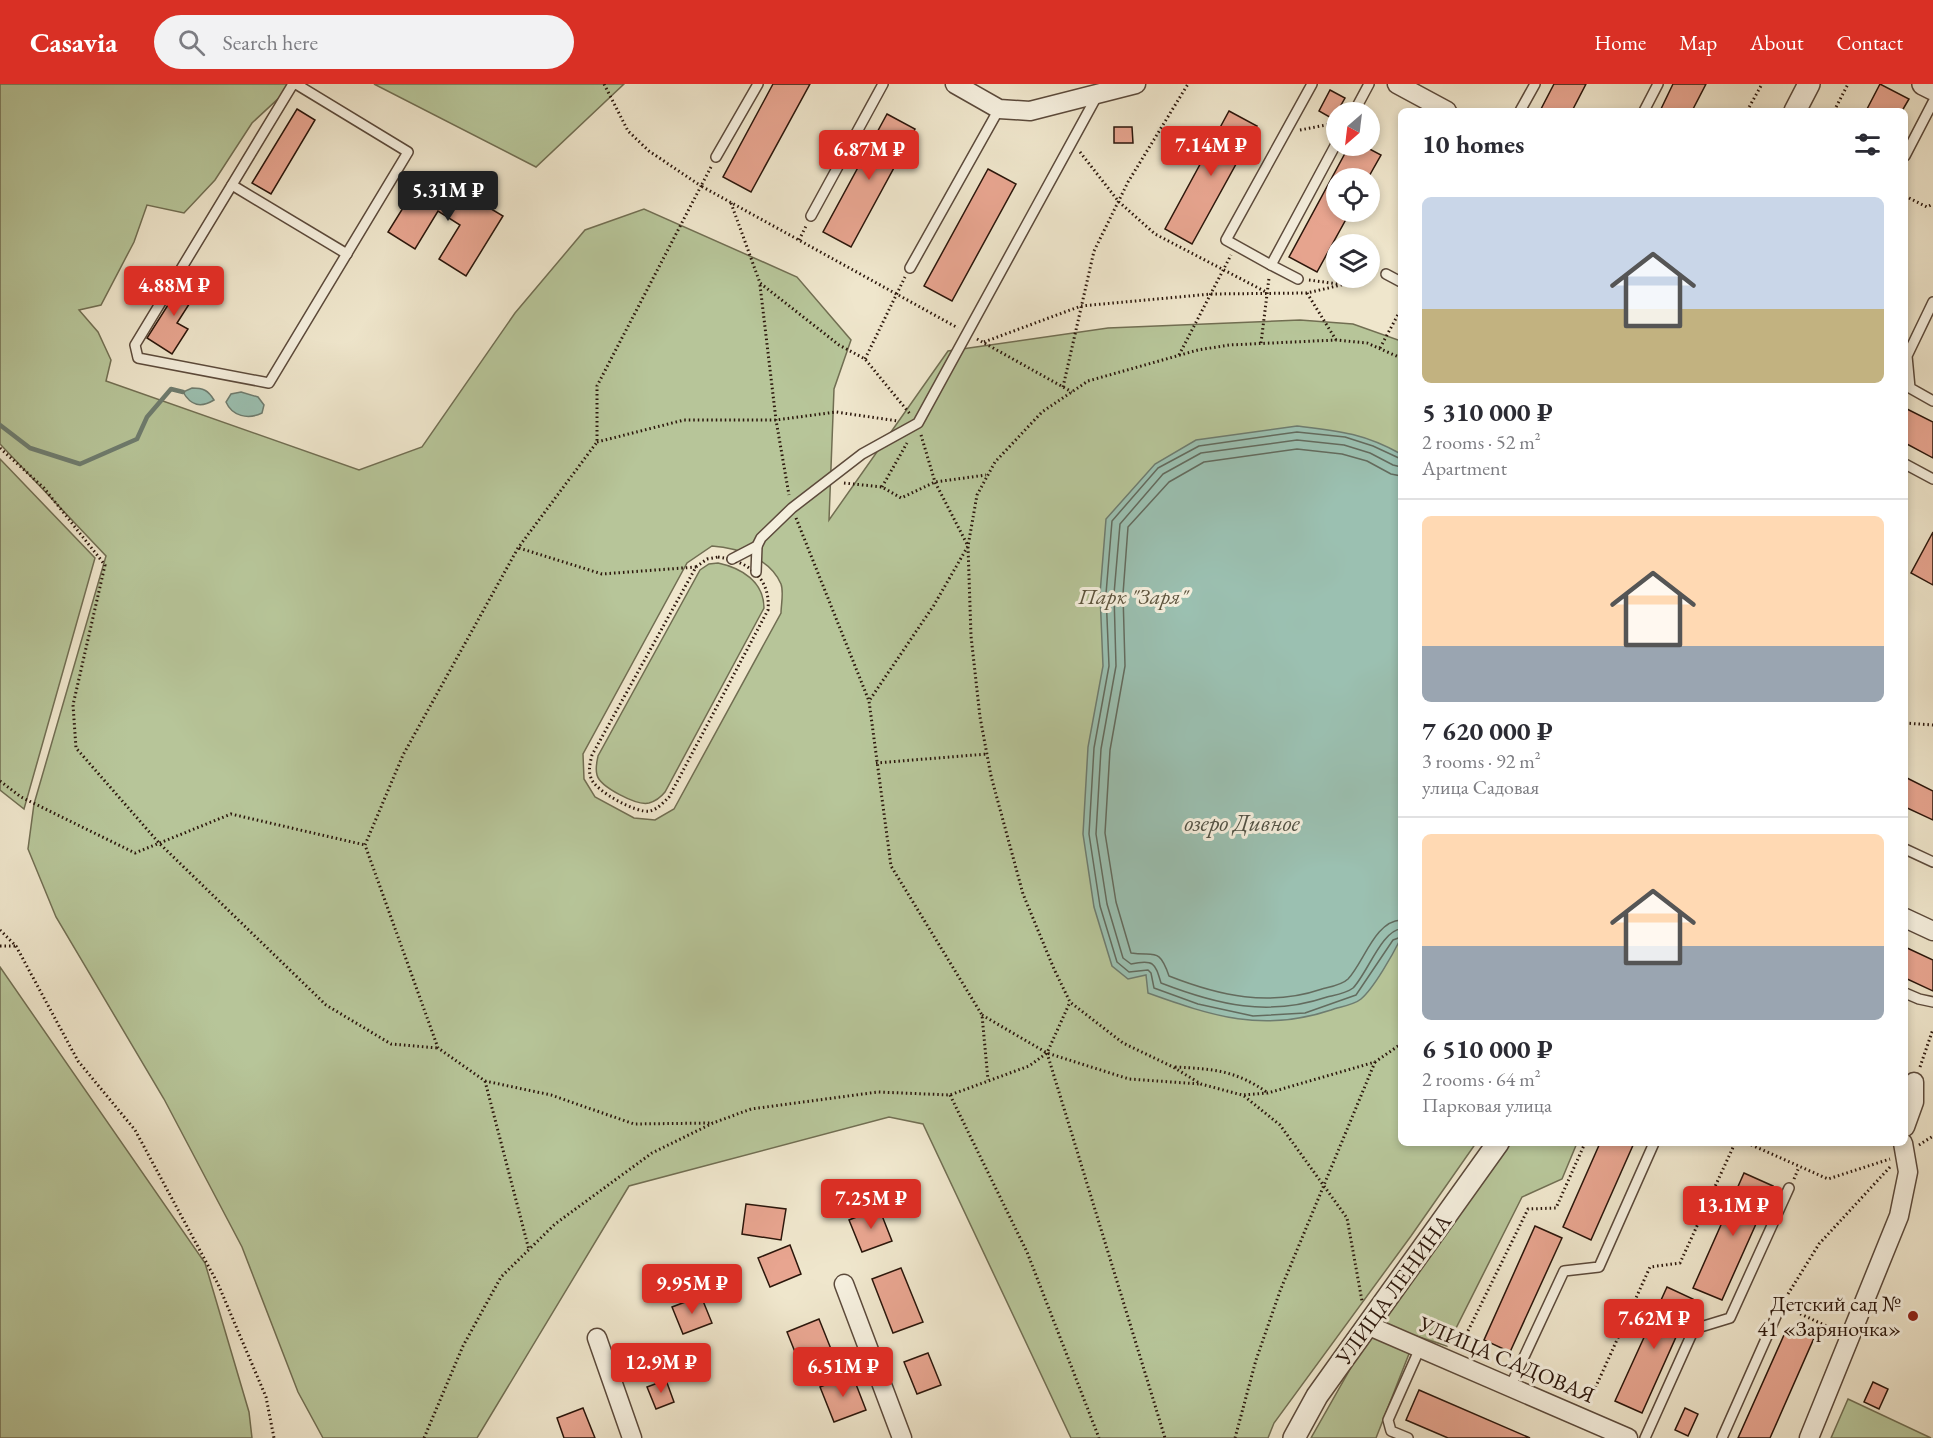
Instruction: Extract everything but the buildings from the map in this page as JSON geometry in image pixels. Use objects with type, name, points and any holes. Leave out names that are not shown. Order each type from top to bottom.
[{"type":"street","points":[[955,84],[999,109],[1030,111],[1136,84]]},
{"type":"street","points":[[1797,108],[1809,84]]},
{"type":"street","points":[[1923,84],[1933,89]]},
{"type":"street","points":[[1409,87],[1442,108]]},
{"type":"street","points":[[1908,919],[1933,931]]},
{"type":"street","points":[[1908,1119],[1914,1102],[1910,1080]]},
{"type":"street","name":"УЛИЦА ЛЕНИНА","points":[[1294,1438],[1317,1396],[1496,1146]]},
{"type":"street","points":[[1809,1438],[1899,1216],[1908,1172],[1904,1149]]},
{"type":"street","points":[[844,1284],[902,1438]]},
{"type":"street","name":"УЛИЦА САДОВАЯ","points":[[1367,1324],[1629,1438]]},
{"type":"street","points":[[597,1338],[633,1438]]},
{"type":"lane","points":[[294,84],[408,152],[269,382],[138,358],[135,345],[294,84]]},
{"type":"lane","points":[[716,157],[758,84]]},
{"type":"lane","points":[[812,216],[884,84]]},
{"type":"lane","points":[[1298,279],[1226,240],[1312,84]]},
{"type":"lane","points":[[1359,102],[1369,84]]},
{"type":"lane","points":[[1522,108],[1535,84]]},
{"type":"lane","points":[[1646,108],[1658,84]]},
{"type":"lane","points":[[756,572],[757,546],[761,538],[792,508],[862,454],[918,423],[1098,94]]},
{"type":"lane","points":[[1908,150],[1933,102]]},
{"type":"lane","points":[[910,268],[999,109]]},
{"type":"lane","points":[[1271,265],[1330,156]]},
{"type":"lane","points":[[232,185],[347,254]]},
{"type":"lane","points":[[1386,274],[1398,280]]},
{"type":"lane","points":[[1908,351],[1933,302]]},
{"type":"lane","points":[[1908,372],[1910,388],[1933,401]]},
{"type":"lane","points":[[1908,466],[1933,479]]},
{"type":"lane","points":[[732,559],[757,546]]},
{"type":"lane","points":[[1908,850],[1933,862]]},
{"type":"lane","points":[[1908,994],[1933,1002]]},
{"type":"lane","points":[[1510,1387],[1564,1271],[1599,1268],[1653,1146]]},
{"type":"lane","points":[[1645,1438],[1694,1329],[1730,1318],[1789,1188]]},
{"type":"lane","points":[[1722,1438],[1781,1305]]},
{"type":"lane","points":[[1408,1438],[1391,1431],[1388,1420],[1420,1348]]},
{"type":"path","points":[[604,84],[628,131],[634,138],[701,186],[1072,392]]},
{"type":"path","points":[[1063,387],[1094,251],[1128,183],[1188,84]]},
{"type":"path","points":[[1749,108],[1762,84]]},
{"type":"path","points":[[1836,108],[1848,84]]},
{"type":"path","points":[[1285,133],[1326,125]]},
{"type":"path","points":[[1072,142],[1119,202],[1155,234],[1267,293]]},
{"type":"path","points":[[438,1048],[365,845],[403,755],[518,548],[597,442],[597,386],[716,157]]},
{"type":"path","points":[[1908,197],[1927,207],[1933,204]]},
{"type":"path","points":[[731,203],[760,283],[839,345],[865,359],[918,423],[935,482],[968,546]]},
{"type":"path","points":[[1179,355],[1236,246]]},
{"type":"path","points":[[1261,343],[1271,265]]},
{"type":"path","points":[[865,359],[910,268]]},
{"type":"path","points":[[1380,275],[1386,274]]},
{"type":"path","points":[[1298,279],[1326,282]]},
{"type":"path","points":[[1298,279],[1336,340]]},
{"type":"path","points":[[984,342],[1081,306],[1211,294],[1307,292],[1326,288]]},
{"type":"path","points":[[1380,348],[1398,315]]},
{"type":"path","points":[[1201,1084],[1123,1042],[1070,1002],[1023,894],[987,754],[971,636],[968,546],[977,495],[994,462],[1042,412],[1088,381],[1179,355],[1229,345],[1336,340],[1367,343],[1398,357]]},
{"type":"path","points":[[597,442],[684,420],[776,420],[836,412],[918,423]]},
{"type":"path","points":[[882,487],[918,423]]},
{"type":"path","points":[[0,448],[44,488],[105,564],[74,705],[76,748],[159,843],[326,1005],[391,1044],[438,1048],[485,1081],[551,1095],[633,1124],[713,1123]]},
{"type":"path","points":[[826,482],[882,487],[901,498],[935,482],[986,475]]},
{"type":"path","points":[[968,546],[934,605],[869,701],[891,866],[982,1015],[988,1080]]},
{"type":"path","points":[[518,548],[602,574],[696,567]]},
{"type":"path","points":[[718,557],[732,559],[756,572],[765,584],[770,597],[768,610],[669,797],[660,806],[650,811],[638,810],[597,789],[591,779],[589,768],[592,755],[696,567],[707,559],[718,557]]},
{"type":"path","points":[[1908,723],[1933,725]]},
{"type":"path","points":[[876,764],[987,754]]},
{"type":"path","points":[[0,781],[21,797],[135,853],[231,814],[365,845]]},
{"type":"path","points":[[0,930],[16,946],[78,1061],[135,1130],[218,1284],[266,1397],[274,1438]]},
{"type":"path","points":[[0,945],[16,946]]},
{"type":"path","points":[[424,1438],[468,1336],[501,1277],[555,1224],[652,1153],[713,1123],[751,1110],[878,1092],[950,1095],[1029,1066],[1047,1053],[1070,1002]]},
{"type":"path","points":[[982,1015],[1047,1053],[1129,1079],[1201,1084],[1242,1095],[1268,1093],[1374,1062],[1398,1046]]},
{"type":"path","points":[[1910,1080],[1933,1029]]},
{"type":"path","points":[[1047,1053],[1165,1438]]},
{"type":"path","points":[[1235,1438],[1256,1360],[1280,1291],[1374,1062]]},
{"type":"path","points":[[1173,1067],[1216,1069],[1251,1082],[1268,1093]]},
{"type":"path","points":[[485,1081],[529,1250]]},
{"type":"path","points":[[950,1095],[1027,1252],[1099,1438]]},
{"type":"path","points":[[1242,1095],[1280,1125],[1347,1218],[1367,1324]]},
{"type":"path","points":[[1754,1146],[1827,1179],[1933,1136]]},
{"type":"path","points":[[1452,1362],[1528,1209],[1557,1208],[1584,1146]]},
{"type":"path","points":[[1582,1418],[1650,1267],[1680,1263],[1734,1146]]},
{"type":"path","points":[[1851,1337],[1781,1305],[1819,1244],[1904,1149]]},
{"type":"green space","name":"Парк \"Заря\"","points":[[0,84],[294,84],[252,123],[215,180],[184,213],[147,205],[134,242],[101,305],[79,310],[98,332],[111,360],[106,381],[359,470],[422,447],[515,313],[585,230],[644,209],[797,277],[851,340],[834,389],[829,520],[948,351],[1108,328],[1300,320],[1353,324],[1398,340],[1398,1146],[1474,1146],[1274,1423],[1268,1438],[1071,1438],[923,1124],[889,1117],[629,1186],[477,1438],[323,1438],[298,1392],[242,1247],[164,1099],[56,917],[28,849],[34,804],[106,556],[0,444]],"holes":[[[712,546],[732,549],[761,561],[776,575],[782,587],[781,613],[674,809],[655,820],[634,818],[595,797],[584,779],[583,754],[687,563]]]},
{"type":"green space","points":[[374,84],[624,84],[536,167]]},
{"type":"green space","points":[[0,459],[95,558],[24,809],[0,790]]},
{"type":"green space","points":[[718,563],[735,568],[750,578],[760,591],[764,608],[665,792],[658,799],[649,803],[636,802],[612,790],[600,780],[596,770],[598,756],[700,570],[709,564]]},
{"type":"green space","points":[[0,967],[205,1263],[249,1412],[252,1438],[0,1438]]},
{"type":"green space","points":[[1509,1146],[1576,1146],[1562,1179],[1522,1197],[1447,1346],[1416,1336],[1376,1438],[1311,1438],[1357,1357]]},
{"type":"green space","points":[[1848,1399],[1931,1438],[1831,1438]]},
{"type":"water","points":[[192,388],[205,390],[214,400],[201,405],[193,403],[183,392]]},
{"type":"water","points":[[241,392],[258,397],[264,405],[262,413],[246,416],[232,411],[226,402],[231,394]]},
{"type":"water","name":"озеро Дивное","points":[[1297,426],[1362,437],[1398,452],[1398,943],[1377,979],[1358,1001],[1306,1017],[1260,1021],[1238,1019],[1194,1009],[1148,993],[1146,975],[1128,979],[1112,966],[1094,907],[1083,834],[1088,747],[1103,666],[1100,594],[1106,519],[1155,464],[1196,440]]},
{"type":"waterway","points":[[0,425],[30,448],[80,464],[137,439],[147,417],[171,389],[183,392]]},
{"type":"place","name":"Детский сад № 41 «Заряночка»","points":[[1913,1316]]}]
